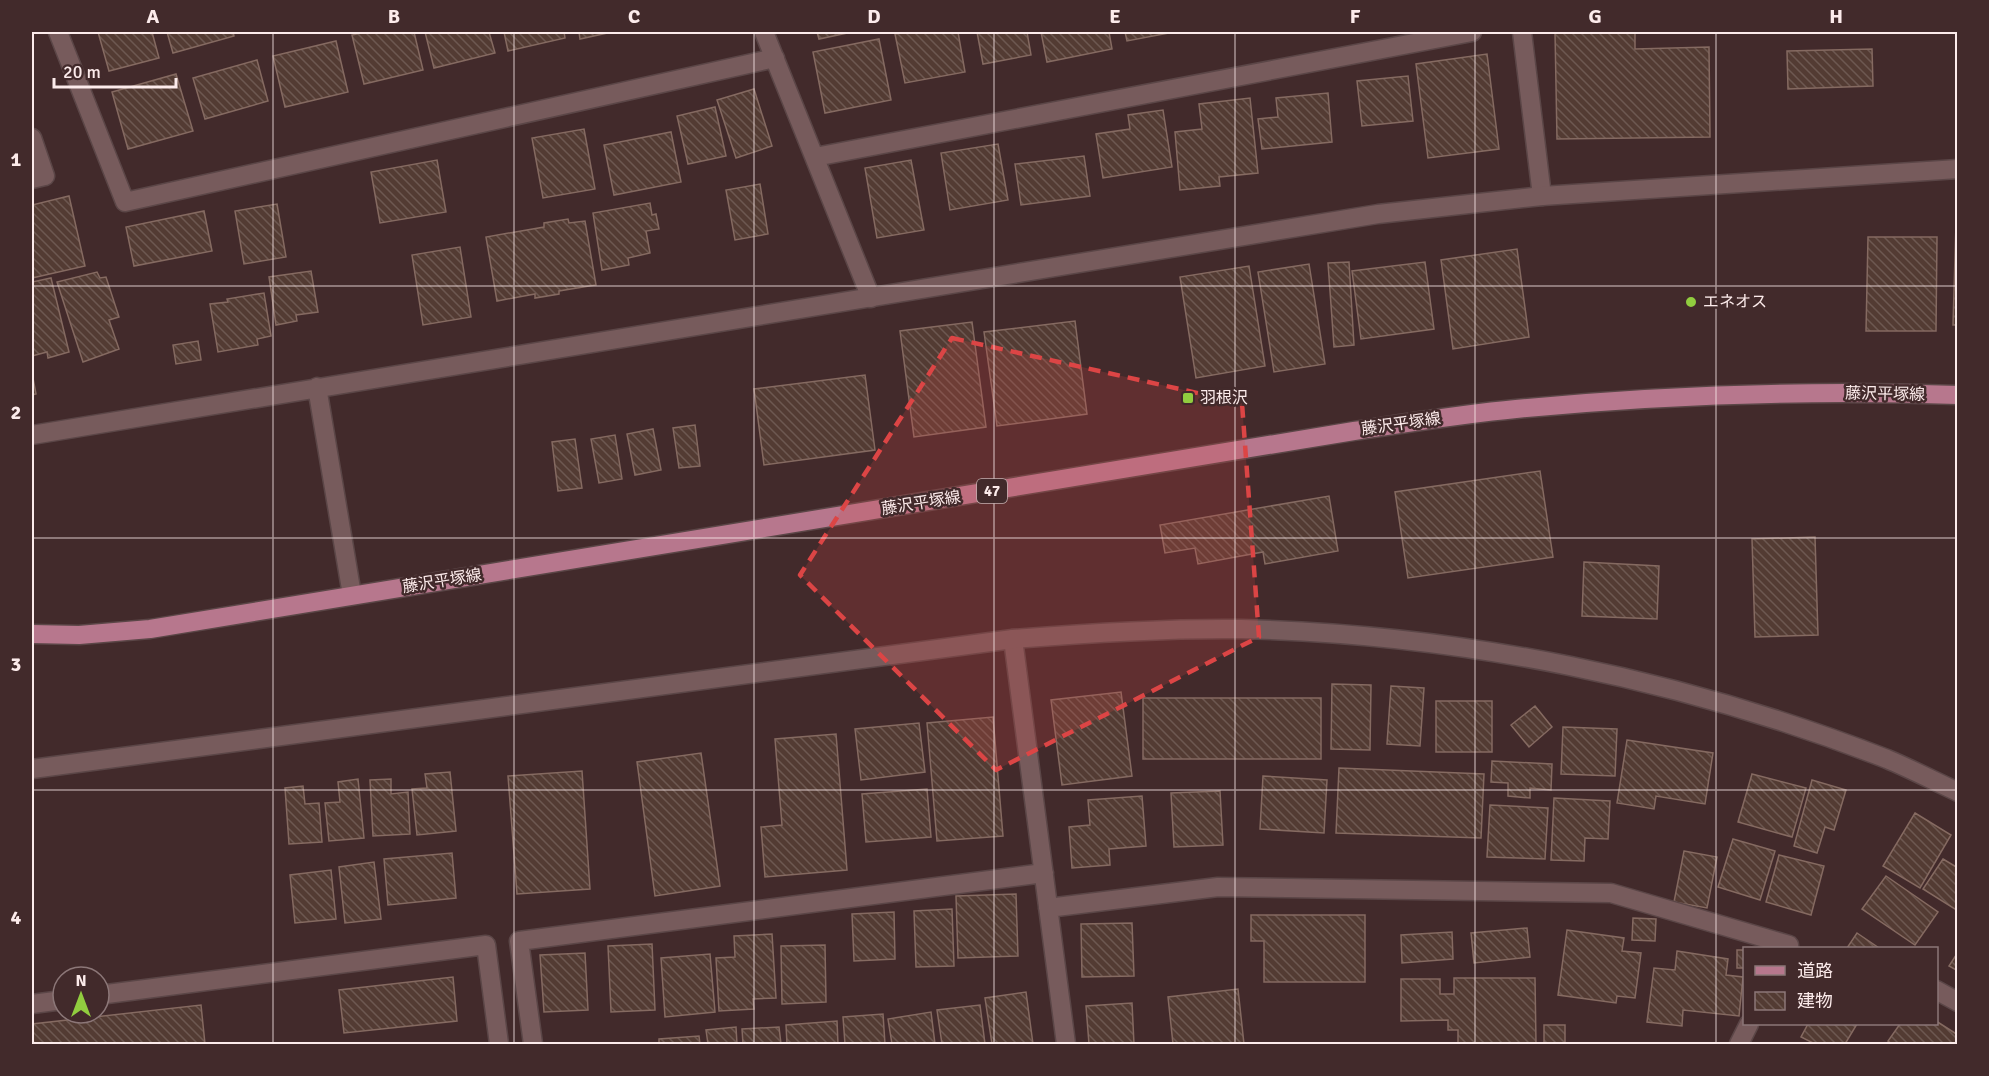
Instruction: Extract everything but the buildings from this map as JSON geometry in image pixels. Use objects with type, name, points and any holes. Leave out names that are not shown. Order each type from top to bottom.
[{"type":"main road","name":"藤沢平塚線","points":[[32,634],[79,635],[150,629],[1354,431],[1516,409],[1711,396],[1879,392],[1958,395]]},
{"type":"street","points":[[58,32],[125,202],[775,58]]},
{"type":"street","points":[[764,32],[871,298]]},
{"type":"street","points":[[815,157],[1472,32]]},
{"type":"street","points":[[1522,32],[1542,196]]},
{"type":"street","points":[[32,138],[45,176],[32,179]]},
{"type":"street","points":[[32,435],[1378,214],[1542,196],[1958,169]]},
{"type":"street","points":[[317,387],[352,595]]},
{"type":"street","points":[[32,769],[1013,639],[1124,631],[1242,629],[1389,639],[1508,654],[1624,678],[1749,711],[1888,759],[1958,792]]},
{"type":"street","points":[[1013,639],[1066,1044]]},
{"type":"street","points":[[533,1044],[519,941],[1044,873]]},
{"type":"street","points":[[1048,908],[1218,887],[1611,893],[1789,945],[1788,947]]},
{"type":"street","points":[[111,993],[486,945],[499,1044]]},
{"type":"street","points":[[1938,991],[1958,1002]]},
{"type":"street","points":[[32,1004],[51,1002]]},
{"type":"street","points":[[1738,1044],[1748,1025]]},
{"type":"highlighted area","points":[[952,338],[1242,403],[1259,637],[996,770],[800,575]]},
{"type":"place","name":"エネオス","points":[[1691,302]]},
{"type":"place","name":"羽根沢","points":[[1188,398]]}]
